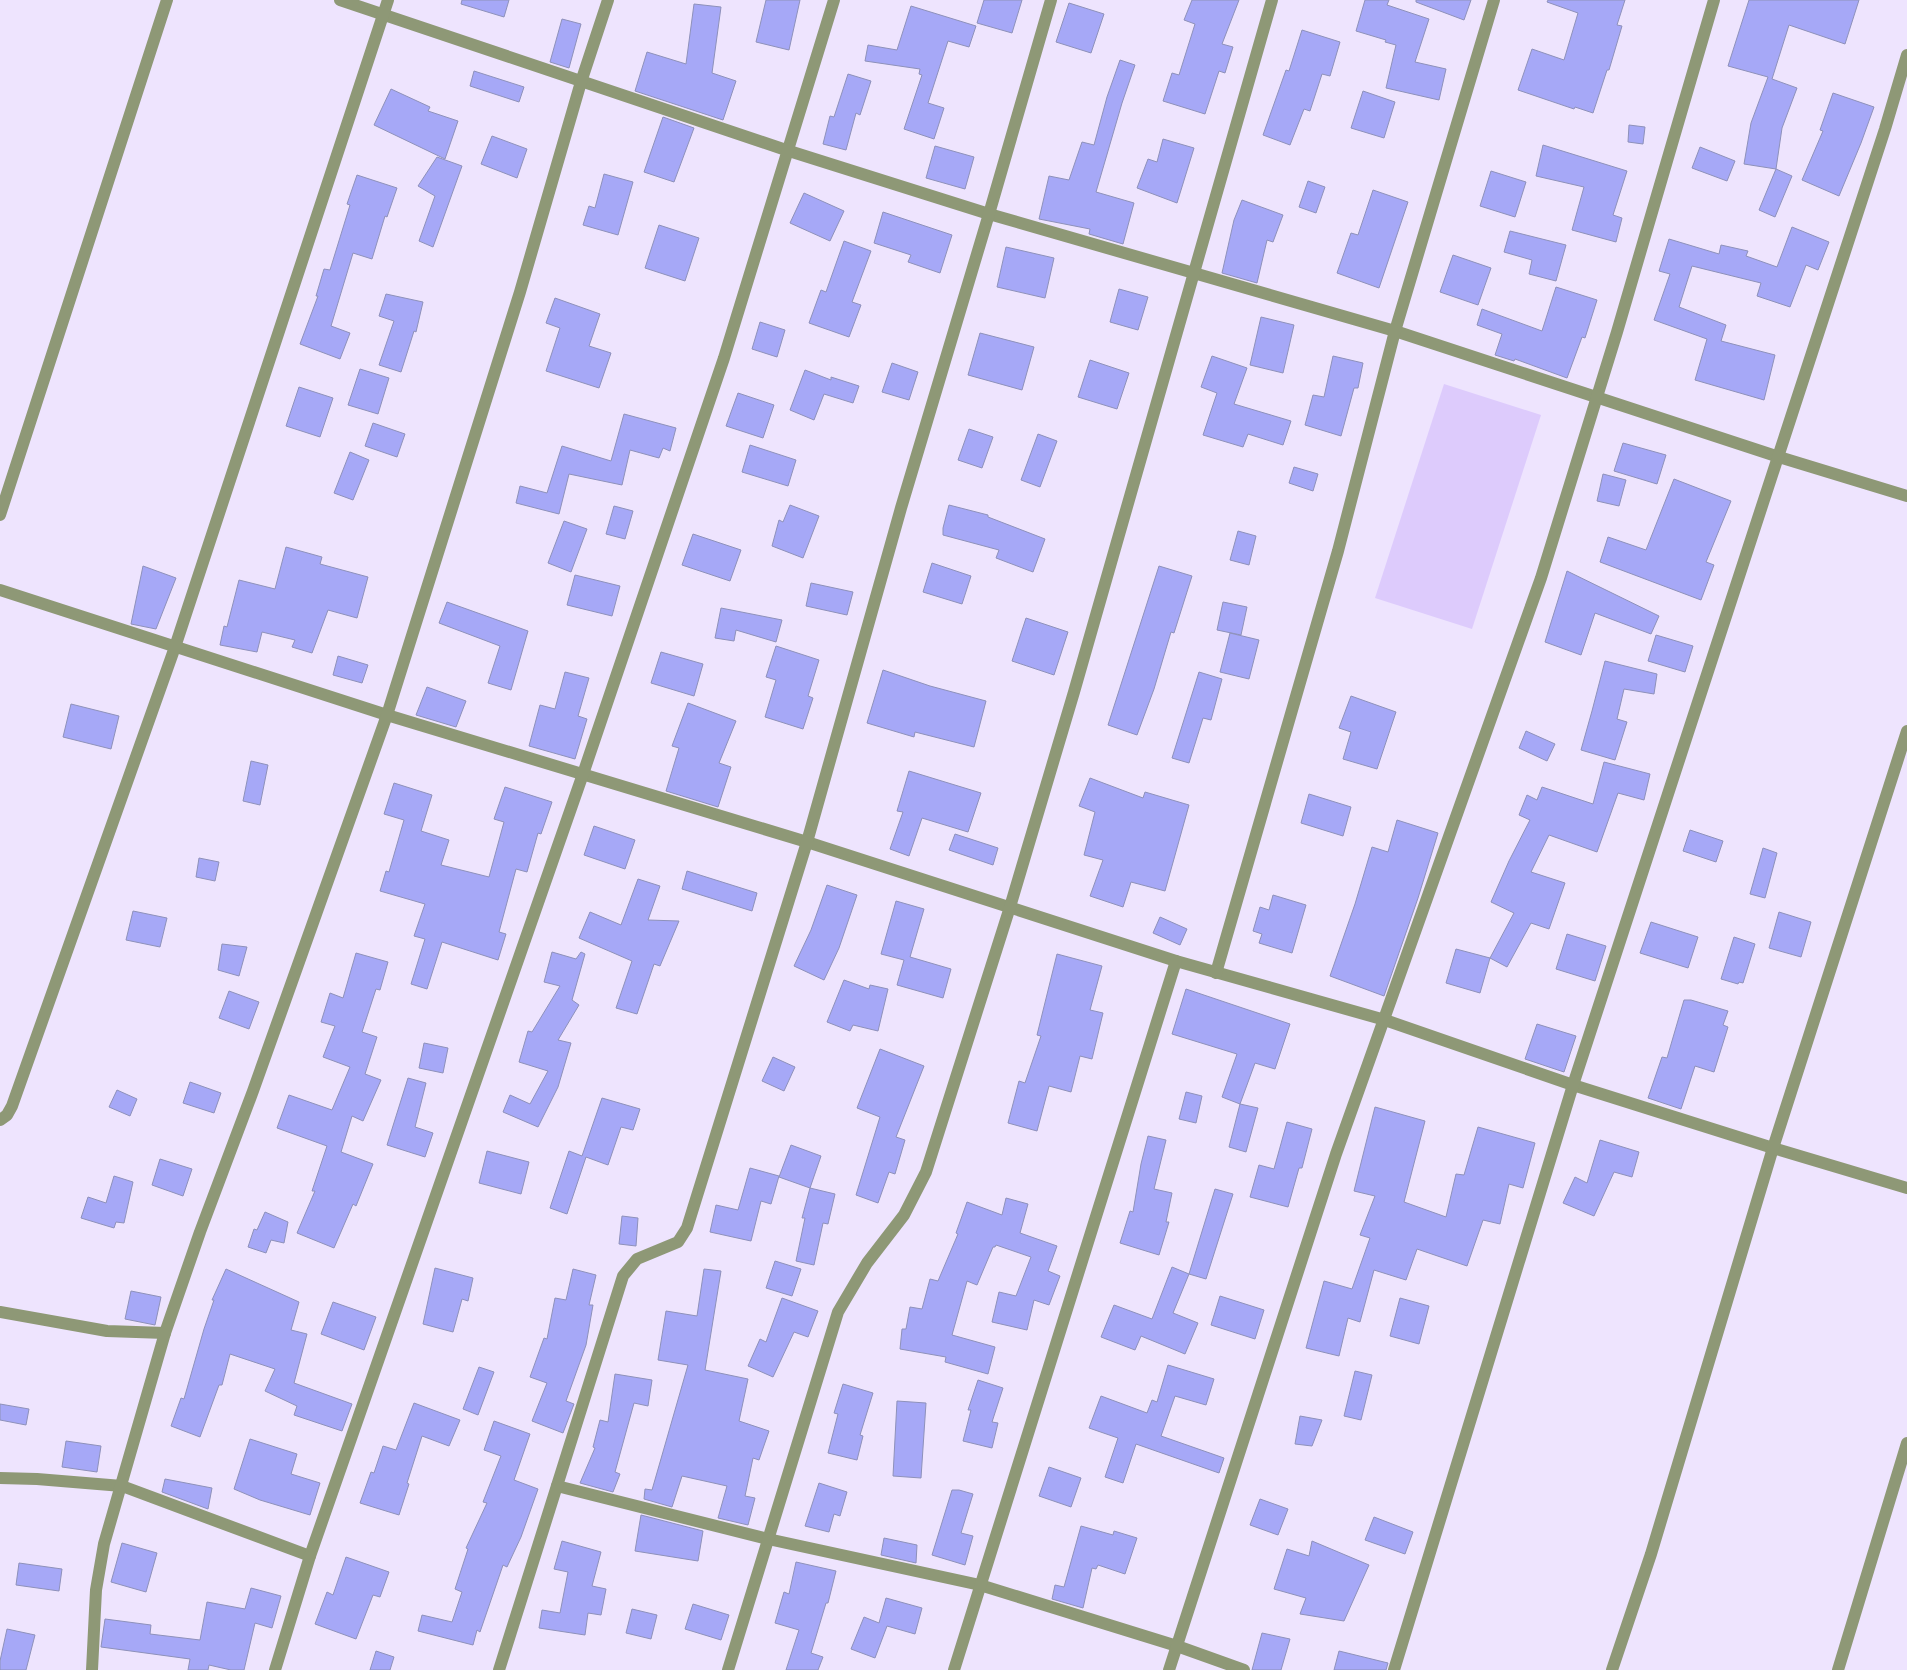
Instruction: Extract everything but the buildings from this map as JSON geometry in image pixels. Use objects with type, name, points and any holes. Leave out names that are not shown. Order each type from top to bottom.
[{"type":"street","points":[[0,515],[167,0]]},
{"type":"street","points":[[340,0],[786,150],[989,214],[1395,331],[1778,458],[1907,496]]},
{"type":"street","points":[[0,1120],[7,1115],[12,1106],[175,647],[388,0]]},
{"type":"street","points":[[92,1670],[96,1590],[104,1544],[165,1333],[387,715],[520,292],[608,0]]},
{"type":"street","points":[[275,1670],[310,1556],[583,774],[724,358],[786,150],[834,0]]},
{"type":"street","points":[[499,1670],[623,1276],[637,1259],[678,1242],[687,1228],[807,842],[901,508],[1051,0]]},
{"type":"street","points":[[728,1670],[838,1312],[867,1263],[904,1215],[926,1172],[1010,907],[1074,692],[1272,0]]},
{"type":"street","points":[[1216,973],[1338,551],[1395,331],[1494,0]]},
{"type":"street","points":[[1169,1670],[1333,1164],[1541,578],[1597,398],[1714,0]]},
{"type":"street","points":[[1394,1670],[1573,1085],[1886,129],[1907,55]]},
{"type":"street","points":[[0,590],[387,715],[807,842],[1176,961],[1385,1020],[1573,1085],[1907,1188]]},
{"type":"street","points":[[1612,1670],[1651,1554],[1773,1148],[1907,731]]},
{"type":"street","points":[[954,1670],[1176,961]]},
{"type":"street","points":[[0,1312],[107,1332],[165,1333]]},
{"type":"street","points":[[1838,1670],[1907,1443]]},
{"type":"street","points":[[0,1478],[122,1486],[310,1556]]},
{"type":"street","points":[[557,1486],[768,1539],[980,1585],[1176,1646],[1244,1670]]},
{"type":"shaded area","points":[[1444,384],[1541,415],[1472,629],[1375,598]]}]
